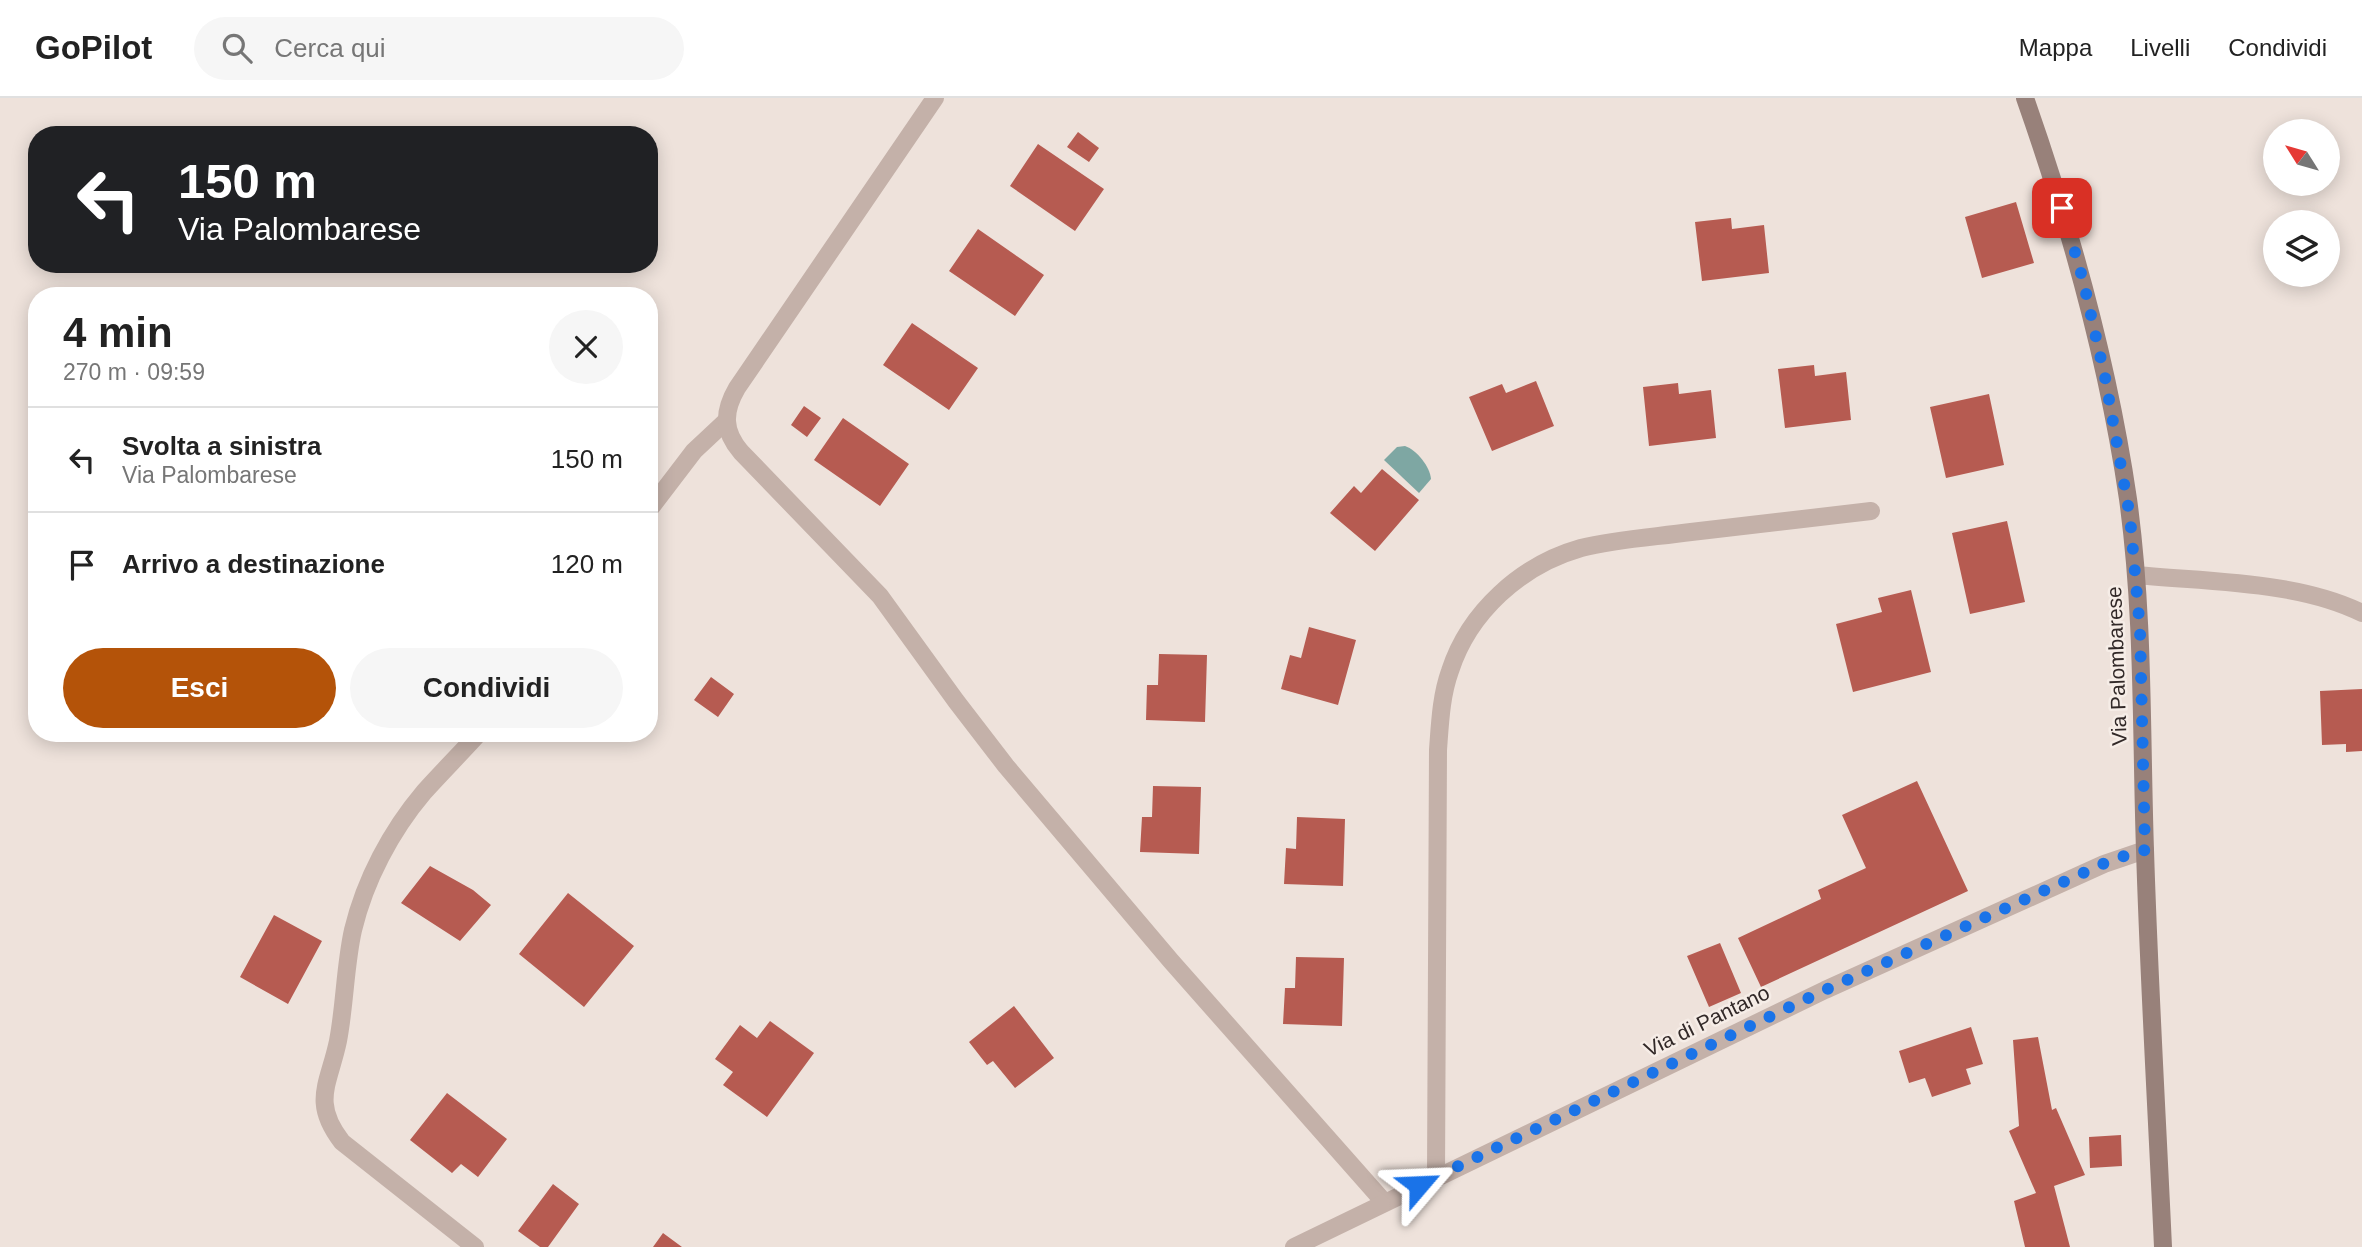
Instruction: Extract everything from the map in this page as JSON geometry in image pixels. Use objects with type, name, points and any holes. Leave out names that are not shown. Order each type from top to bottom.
[{"type":"main road","name":"Via Palombarese","points":[[2025,98],[2070,231],[2094,327],[2121,456],[2137,575],[2145,850],[2163,1247]]},
{"type":"street","points":[[935,98],[730,399],[725,422],[727,432],[741,452],[880,596],[988,744],[1122,904],[1384,1202]]},
{"type":"street","points":[[658,498],[694,451],[725,422]]},
{"type":"street","points":[[1436,1177],[1438,750],[1447,681],[1454,658],[1470,630],[1488,606],[1522,576],[1578,549],[1624,540],[1871,510]]},
{"type":"street","points":[[2137,575],[2293,590],[2333,600],[2362,613]]},
{"type":"street","points":[[471,742],[410,810],[382,856],[365,892],[353,932],[338,1042],[324,1094],[327,1118],[342,1142],[475,1247]]},
{"type":"street","name":"Via di Pantano","points":[[1294,1247],[1825,990],[2114,859],[2145,850]]},
{"type":"water","points":[[1405,446],[1418,455],[1430,474],[1431,479],[1419,493],[1384,460],[1397,447]]},
{"type":"building","points":[[1078,132],[1099,148],[1089,162],[1067,147]]},
{"type":"building","points":[[1038,144],[1104,189],[1075,231],[1010,186]]},
{"type":"building","points":[[2016,202],[2034,263],[1982,278],[1965,217]]},
{"type":"building","points":[[1731,218],[1732,229],[1764,225],[1769,273],[1702,281],[1695,222]]},
{"type":"building","points":[[978,229],[1044,275],[1015,316],[949,271]]},
{"type":"building","points":[[912,323],[978,368],[949,410],[883,365]]},
{"type":"building","points":[[1814,365],[1815,376],[1846,372],[1851,420],[1785,428],[1778,369]]},
{"type":"building","points":[[1536,381],[1554,426],[1492,451],[1469,397],[1502,384],[1506,393]]},
{"type":"building","points":[[1678,383],[1679,394],[1711,390],[1716,438],[1649,446],[1643,387]]},
{"type":"building","points":[[1989,394],[2004,465],[1946,478],[1930,407]]},
{"type":"building","points":[[804,406],[821,418],[807,437],[791,425]]},
{"type":"building","points":[[843,418],[909,464],[880,506],[814,460]]},
{"type":"building","points":[[1382,469],[1419,500],[1375,551],[1330,513],[1354,486],[1361,493]]},
{"type":"building","points":[[2007,521],[2025,602],[1970,614],[1952,533]]},
{"type":"building","points":[[1911,590],[1931,672],[1853,692],[1836,624],[1882,612],[1878,598]]},
{"type":"building","points":[[1309,627],[1356,640],[1338,705],[1281,689],[1290,655],[1301,658]]},
{"type":"building","points":[[1159,654],[1207,655],[1205,722],[1146,720],[1147,685],[1158,685]]},
{"type":"building","points":[[711,677],[734,694],[718,717],[694,700]]},
{"type":"building","points":[[2362,689],[2362,751],[2346,752],[2346,744],[2322,745],[2320,691]]},
{"type":"building","points":[[1917,781],[1968,891],[1761,987],[1738,938],[1821,899],[1818,890],[1866,868],[1842,815]]},
{"type":"building","points":[[1153,786],[1201,787],[1199,854],[1140,852],[1142,817],[1152,817]]},
{"type":"building","points":[[1297,817],[1345,819],[1343,886],[1284,884],[1286,848],[1296,849]]},
{"type":"building","points":[[430,866],[473,890],[491,905],[460,941],[401,903]]},
{"type":"building","points":[[568,893],[634,946],[584,1007],[519,954]]},
{"type":"building","points":[[274,915],[322,941],[288,1004],[240,977]]},
{"type":"building","points":[[1720,943],[1741,993],[1709,1007],[1687,956]]},
{"type":"building","points":[[1296,957],[1344,958],[1342,1026],[1283,1024],[1285,988],[1295,988]]},
{"type":"building","points":[[1014,1006],[1054,1058],[1015,1088],[993,1061],[987,1065],[969,1042]]},
{"type":"building","points":[[770,1021],[814,1053],[767,1117],[723,1085],[733,1072],[715,1059],[740,1025],[757,1038]]},
{"type":"building","points":[[1971,1027],[1983,1064],[1966,1069],[1971,1084],[1932,1097],[1925,1078],[1909,1083],[1899,1051]]},
{"type":"building","points":[[2038,1037],[2052,1110],[2056,1108],[2085,1175],[2054,1186],[2070,1247],[2025,1247],[2014,1201],[2036,1193],[2009,1131],[2019,1126],[2013,1040]]},
{"type":"building","points":[[447,1093],[507,1139],[478,1177],[461,1164],[452,1173],[410,1140]]},
{"type":"building","points":[[2121,1135],[2122,1166],[2090,1168],[2089,1137]]},
{"type":"building","points":[[553,1184],[579,1204],[548,1247],[540,1247],[518,1231]]},
{"type":"building","points":[[663,1233],[682,1247],[653,1247]]},
{"type":"route","points":[[1419,1185],[1825,990],[2114,859],[2145,850],[2140,629],[2130,517],[2114,416],[2083,280],[2062,208]]}]
